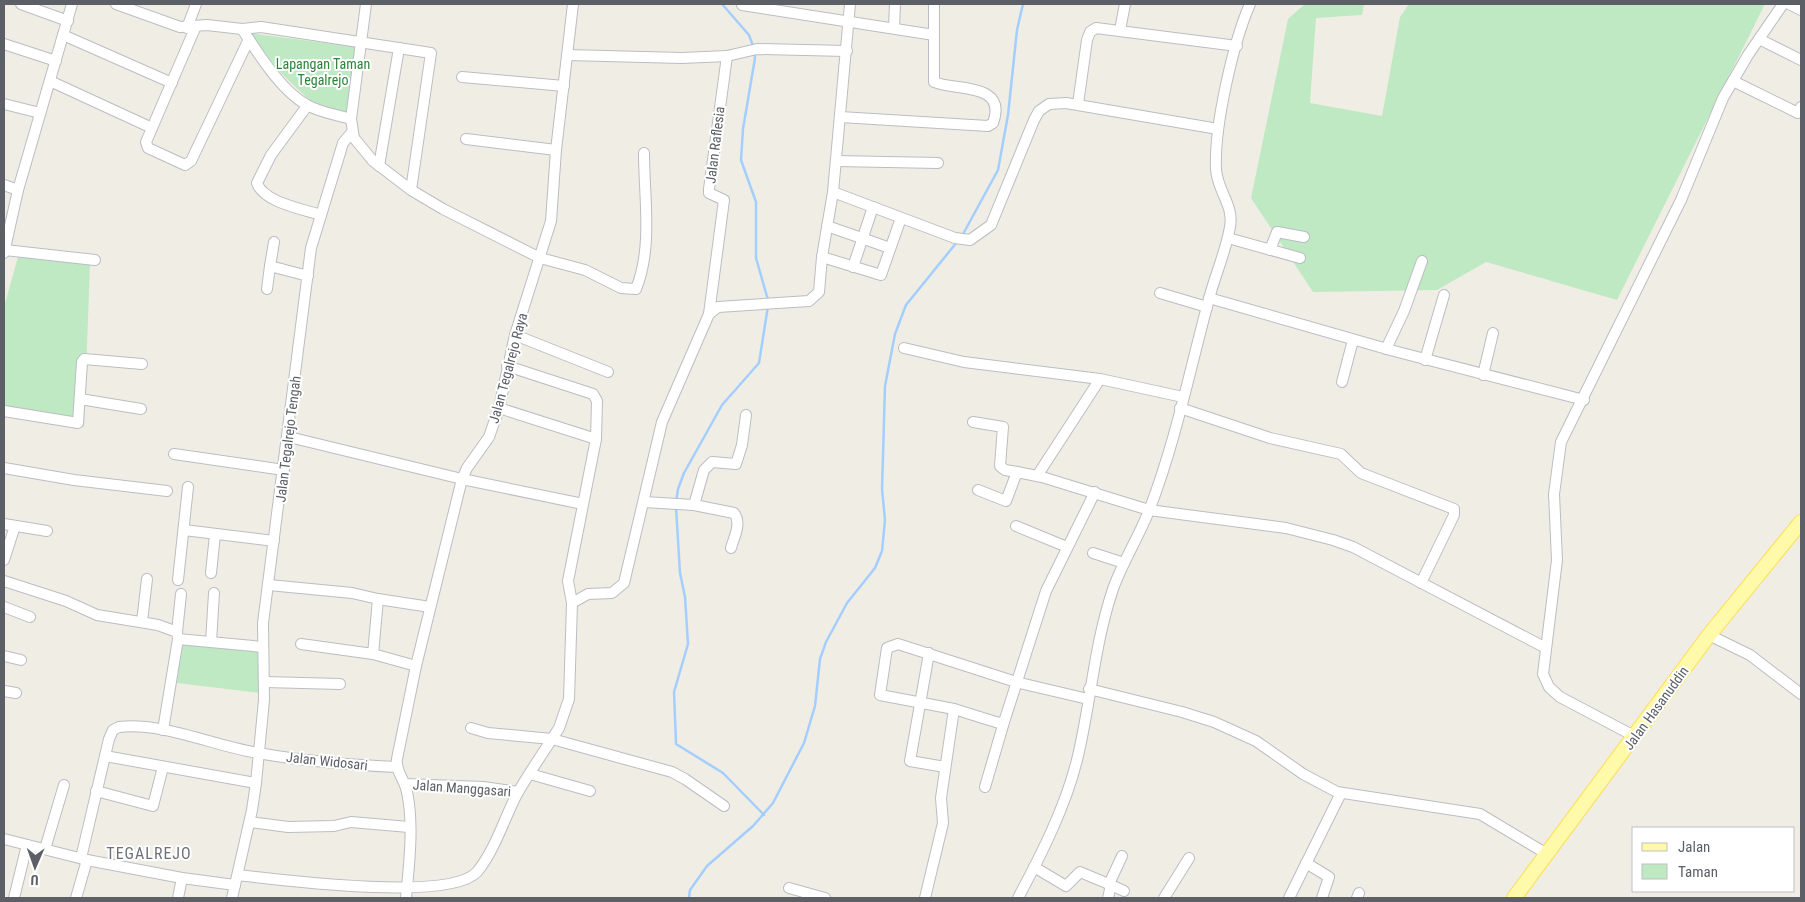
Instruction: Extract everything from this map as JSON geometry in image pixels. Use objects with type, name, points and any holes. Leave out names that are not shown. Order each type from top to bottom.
[{"type":"main road","name":"Jalan Hasanuddin","points":[[1514,898],[1636,737],[1711,632],[1801,522]]},
{"type":"street","points":[[21,4],[68,21]]},
{"type":"street","points":[[72,4],[18,190],[4,252],[95,260]]},
{"type":"street","points":[[116,4],[191,27],[207,25],[242,29],[261,27],[399,48],[431,55],[411,190]]},
{"type":"street","points":[[196,4],[191,27],[172,84],[146,142],[148,148],[188,165],[249,39]]},
{"type":"street","points":[[366,4],[351,120],[354,138],[379,166],[411,190],[443,209],[540,258],[585,270],[621,288],[636,289],[646,243],[644,153]]},
{"type":"street","name":"Jalan Tegalrejo Raya","points":[[396,767],[416,666],[462,479],[467,468],[489,437],[499,408],[514,335],[551,221],[556,150],[572,4]]},
{"type":"street","points":[[572,603],[588,594],[612,593],[624,583],[662,422],[709,314],[718,307],[809,301],[819,292],[822,257],[833,192],[850,21],[850,4]]},
{"type":"street","points":[[894,28],[895,4]]},
{"type":"street","points":[[840,117],[988,126],[993,123],[996,109],[989,95],[981,91],[934,82],[934,4]]},
{"type":"street","points":[[1120,30],[1125,4]]},
{"type":"street","points":[[1018,898],[1034,867],[1069,787],[1077,760],[1089,694],[1111,598],[1124,563],[1150,510],[1166,461],[1208,303],[1228,238],[1232,216],[1229,205],[1217,182],[1218,129],[1237,46],[1250,4]]},
{"type":"street","points":[[1636,737],[1553,692],[1545,682],[1543,674],[1557,544],[1554,494],[1561,442],[1570,421],[1584,400],[1682,200],[1723,98],[1783,4]]},
{"type":"street","points":[[1789,4],[1801,10]]},
{"type":"street","points":[[742,5],[934,35]]},
{"type":"street","points":[[1078,104],[1088,36],[1096,28],[1237,46]]},
{"type":"street","points":[[242,29],[272,71],[307,106],[351,120]]},
{"type":"street","points":[[63,35],[172,84]]},
{"type":"street","points":[[1759,39],[1801,60]]},
{"type":"street","points":[[4,44],[56,61]]},
{"type":"street","points":[[379,166],[399,48]]},
{"type":"street","points":[[567,55],[682,58],[727,56],[753,49],[847,52]]},
{"type":"street","name":"Jalan Raflesia","points":[[709,314],[724,200],[709,193],[709,188],[727,56]]},
{"type":"street","points":[[462,78],[564,86]]},
{"type":"street","points":[[50,81],[152,128]]},
{"type":"street","points":[[1733,81],[1798,113],[1801,107]]},
{"type":"street","points":[[4,104],[40,113]]},
{"type":"street","points":[[833,192],[955,238],[970,240],[991,224],[1039,111],[1049,104],[1078,104],[1218,129]]},
{"type":"street","points":[[307,106],[271,155],[257,182],[260,190],[268,197],[321,215]]},
{"type":"street","name":"Jalan Tegalrejo Tengah","points":[[232,898],[250,822],[256,783],[264,754],[265,682],[263,623],[289,437],[311,248],[343,143],[352,132]]},
{"type":"street","points":[[466,138],[556,150]]},
{"type":"street","points":[[836,160],[938,163]]},
{"type":"street","points":[[4,185],[18,190]]},
{"type":"street","points":[[853,267],[873,207]]},
{"type":"street","points":[[822,257],[881,275],[901,218]]},
{"type":"street","points":[[827,226],[890,248]]},
{"type":"street","points":[[1270,250],[1277,232],[1304,237]]},
{"type":"street","points":[[1228,238],[1300,258]]},
{"type":"street","points":[[267,289],[274,242]]},
{"type":"street","points":[[1386,349],[1404,311],[1422,261]]},
{"type":"street","points":[[270,266],[308,276]]},
{"type":"street","points":[[1160,293],[1208,303],[1584,400]]},
{"type":"street","points":[[1425,360],[1444,295]]},
{"type":"street","points":[[1483,375],[1493,333]]},
{"type":"street","points":[[514,335],[608,372]]},
{"type":"street","points":[[1342,382],[1353,340]]},
{"type":"street","points":[[904,348],[964,362],[1100,379],[1183,397]]},
{"type":"street","points":[[4,411],[73,424],[78,423],[80,418],[82,362],[84,359],[142,364]]},
{"type":"street","points":[[4,839],[84,859],[182,878],[322,885],[407,894],[458,882],[472,876],[487,855],[518,792],[559,728],[569,699],[572,603],[568,581],[596,439],[597,402],[593,394],[508,366]]},
{"type":"street","points":[[1037,476],[1100,379]]},
{"type":"street","points":[[80,399],[141,408]]},
{"type":"street","points":[[499,408],[596,439]]},
{"type":"street","points":[[1180,408],[1270,438],[1341,454],[1361,473],[1454,509],[1454,515],[1421,583]]},
{"type":"street","points":[[694,505],[704,470],[712,462],[736,464],[742,445],[746,415]]},
{"type":"street","points":[[973,422],[1003,427],[1000,466],[1005,470],[1037,476],[1095,492],[1150,510],[1278,527],[1315,535],[1353,547],[1546,648]]},
{"type":"street","points":[[289,437],[462,479],[583,504]]},
{"type":"street","points":[[174,454],[284,470]]},
{"type":"street","points":[[4,468],[74,480],[167,490]]},
{"type":"street","points":[[978,490],[1006,501],[1017,472]]},
{"type":"street","points":[[178,580],[188,488]]},
{"type":"street","points":[[985,787],[1043,600],[1095,492]]},
{"type":"street","points":[[644,502],[694,505],[734,514],[737,517],[738,525],[731,548]]},
{"type":"street","points":[[4,524],[47,532]]},
{"type":"street","points":[[4,560],[15,526]]},
{"type":"street","points":[[1016,526],[1067,547]]},
{"type":"street","points":[[184,530],[274,541]]},
{"type":"street","points":[[211,573],[215,535]]},
{"type":"street","points":[[1093,553],[1124,563]]},
{"type":"street","points":[[142,622],[147,579]]},
{"type":"street","points":[[4,581],[66,602],[97,615],[142,622],[177,636],[211,642],[263,647]]},
{"type":"street","points":[[269,585],[352,593],[430,607]]},
{"type":"street","points":[[211,642],[214,593]]},
{"type":"street","points":[[162,730],[177,636],[181,594]]},
{"type":"street","points":[[374,654],[378,599]]},
{"type":"street","points":[[4,607],[30,617]]},
{"type":"street","points":[[1711,632],[1750,655],[1801,694]]},
{"type":"street","points":[[301,644],[374,654],[416,666]]},
{"type":"street","points":[[1004,722],[999,723],[921,701],[880,695],[888,648],[898,644],[1016,682],[1182,712],[1214,722],[1256,741],[1303,774],[1342,793],[1480,814],[1547,854]]},
{"type":"street","points":[[929,653],[910,761],[945,767]]},
{"type":"street","points":[[4,656],[21,660]]},
{"type":"street","points":[[265,682],[340,684]]},
{"type":"street","points":[[4,691],[16,693]]},
{"type":"street","points":[[925,898],[942,824],[941,798],[954,709]]},
{"type":"street","name":"Jalan Widosari","points":[[105,756],[111,734],[118,727],[162,730],[264,754],[357,765],[396,767]]},
{"type":"street","points":[[471,728],[488,733],[552,739],[672,772],[724,806]]},
{"type":"street","points":[[76,898],[96,791],[105,756],[256,783]]},
{"type":"street","points":[[96,791],[153,806],[163,767]]},
{"type":"street","points":[[396,767],[405,784],[409,827],[407,894]]},
{"type":"street","points":[[530,774],[590,792]]},
{"type":"street","name":"Jalan Manggasari","points":[[405,784],[483,788],[518,792]]},
{"type":"street","points":[[45,849],[64,785]]},
{"type":"street","points":[[1289,898],[1342,793]]},
{"type":"street","points":[[250,822],[288,827],[334,826],[351,822],[409,827]]},
{"type":"street","points":[[14,898],[28,844]]},
{"type":"street","points":[[1108,898],[1110,885],[1122,856]]},
{"type":"street","points":[[1164,898],[1189,858]]},
{"type":"street","points":[[1306,863],[1329,877],[1322,898]]},
{"type":"street","points":[[1034,867],[1066,886],[1080,872],[1124,891]]},
{"type":"street","points":[[178,898],[182,878]]},
{"type":"street","points":[[789,888],[804,896],[825,898]]},
{"type":"green space","points":[[1305,4],[1364,4],[1362,15],[1316,18],[1310,103],[1382,116],[1400,17],[1409,4],[1765,4],[1617,300],[1486,262],[1437,290],[1313,292],[1251,198],[1288,19]]},
{"type":"green space","name":"Lapangan Taman Tegalrejo","points":[[249,33],[356,47],[347,114],[309,100],[281,73]]},
{"type":"green space","points":[[18,257],[90,264],[84,427],[4,406],[4,307]]},
{"type":"green space","points":[[181,641],[261,649],[261,693],[177,683]]},
{"type":"waterway","points":[[722,4],[749,35],[753,46]]},
{"type":"waterway","points":[[962,236],[998,170],[1008,115],[1017,30],[1023,4]]},
{"type":"waterway","points":[[754,51],[755,58],[743,129],[741,160],[756,202],[756,258],[768,300]]},
{"type":"waterway","points":[[689,898],[690,890],[707,866],[753,826],[773,803],[804,743],[815,706],[820,659],[826,642],[847,603],[875,568],[882,551],[885,520],[882,489],[885,386],[895,334],[906,305],[957,242]]},
{"type":"waterway","points":[[676,502],[678,489],[684,473],[722,405],[759,363],[768,306]]},
{"type":"waterway","points":[[676,507],[680,573],[685,597],[688,644],[674,692],[676,744],[723,773],[764,815]]},
{"type":"district","name":"TEGALREJO","points":[[149,853]]}]
